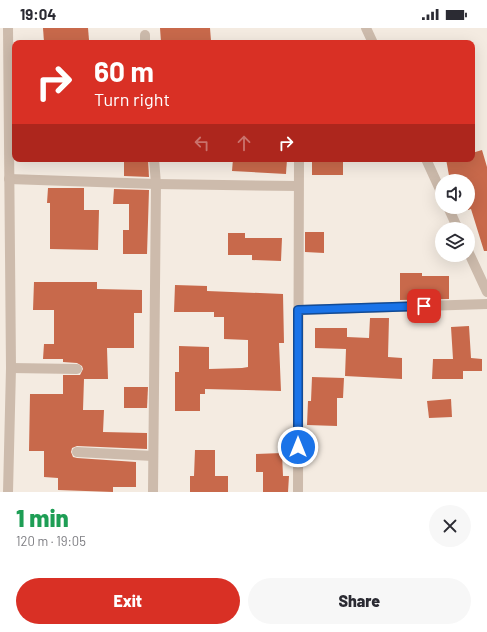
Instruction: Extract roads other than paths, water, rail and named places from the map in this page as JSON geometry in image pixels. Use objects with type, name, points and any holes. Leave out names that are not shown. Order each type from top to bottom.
[{"type":"street","points":[[8,28],[11,368],[8,492]]},
{"type":"street","points":[[366,28],[372,40]]},
{"type":"street","points":[[153,492],[156,184],[154,162]]},
{"type":"street","points":[[298,492],[299,162]]},
{"type":"street","points":[[427,162],[435,179]]},
{"type":"street","points":[[9,179],[156,184],[298,186]]},
{"type":"street","points":[[473,262],[487,292]]},
{"type":"street","points":[[298,310],[487,304]]},
{"type":"street","points":[[11,368],[77,369]]},
{"type":"street","points":[[77,452],[153,456]]}]
